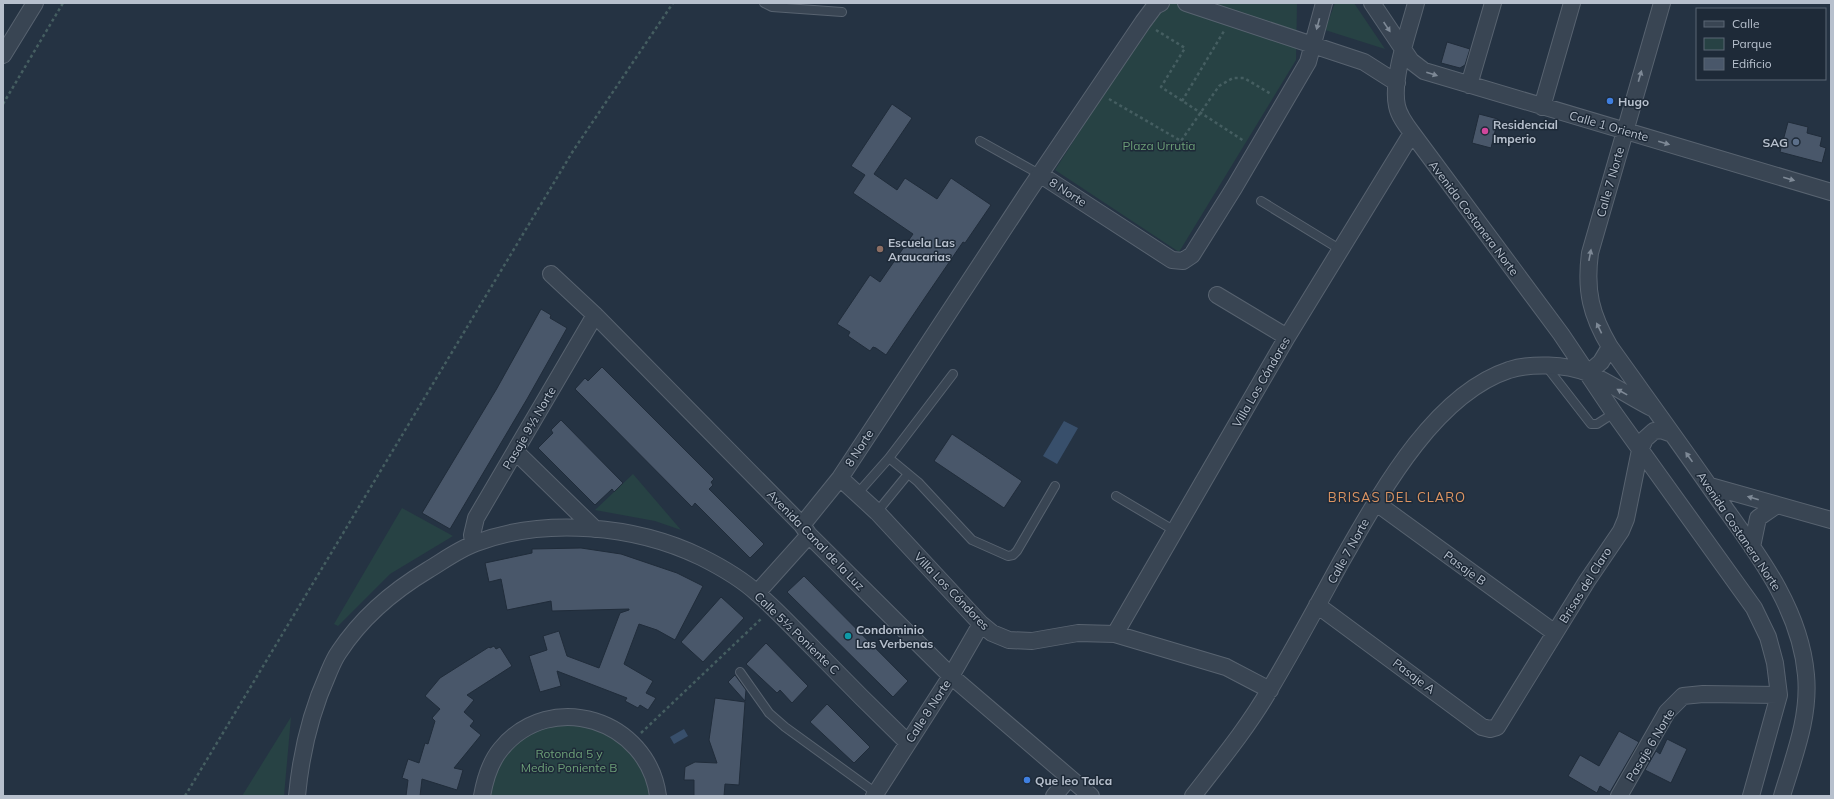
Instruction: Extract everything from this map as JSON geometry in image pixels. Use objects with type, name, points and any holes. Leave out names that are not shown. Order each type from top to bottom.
[{"type":"street","points":[[4,50],[35,3]]},
{"type":"street","points":[[1041,175],[1143,22],[1155,6],[1161,3]]},
{"type":"street","points":[[1186,3],[1364,62],[1397,83]]},
{"type":"street","name":"8 Norte","points":[[757,593],[806,530],[1041,175],[1172,260],[1183,261],[1192,255],[1308,62],[1324,3]]},
{"type":"street","name":"Calle 1 Oriente","points":[[1372,3],[1411,61],[1424,71],[1831,192]]},
{"type":"street","name":"Avenida Costanera Norte","points":[[1416,3],[1403,50],[1397,83],[1397,105],[1399,112],[1412,133],[1556,328],[1640,450],[1754,608],[1768,637],[1775,663],[1779,695],[1751,796]]},
{"type":"street","points":[[1469,85],[1493,3]]},
{"type":"street","points":[[1542,107],[1572,3]]},
{"type":"street","name":"Calle 7 Norte","points":[[1589,293],[1587,274],[1590,253],[1662,3]]},
{"type":"street","name":"Villa Los Cóndores","points":[[1115,634],[1287,337],[1412,133]]},
{"type":"street","name":"Avenida Canal de la Luz","points":[[551,274],[595,315],[951,676],[1091,796]]},
{"type":"street","name":"Avenida Costanera Norte","points":[[1589,293],[1592,310],[1599,328],[1610,347],[1710,486],[1773,578],[1792,617],[1802,652],[1806,674],[1806,700],[1804,723],[1782,796]]},
{"type":"street","points":[[1217,295],[1287,337]]},
{"type":"street","name":"Pasaje 9½ Norte","points":[[473,543],[472,535],[476,518],[595,315]]},
{"type":"street","points":[[1588,373],[1601,362],[1610,347]]},
{"type":"street","name":"Calle 7 Norte","points":[[1193,796],[1242,732],[1270,690],[1375,502],[1420,438],[1445,411],[1471,390],[1495,376],[1510,370],[1546,366],[1568,368],[1588,373]]},
{"type":"street","name":"Avenida Costanera Norte","points":[[1588,373],[1656,410]]},
{"type":"street","points":[[1640,450],[1650,433],[1661,430],[1672,434]]},
{"type":"street","name":"Brisas del Claro","points":[[1507,712],[1603,555],[1621,531],[1626,520],[1640,450]]},
{"type":"street","points":[[516,452],[595,529]]},
{"type":"street","name":"Villa Los Cóndores","points":[[840,478],[877,512],[981,624],[992,633],[1009,640],[1038,640],[1084,632],[1115,634],[1226,667],[1270,690]]},
{"type":"street","points":[[1710,486],[1831,520]]},
{"type":"street","name":"Pasaje B","points":[[1375,502],[1555,633]]},
{"type":"street","points":[[1752,547],[1758,518],[1777,505]]},
{"type":"street","name":"Calle 5½ Poniente C","points":[[297,796],[300,762],[309,722],[322,687],[338,653],[359,625],[378,606],[407,582],[473,543],[505,533],[557,527],[595,529],[636,535],[674,546],[701,558],[726,572],[757,593],[773,608],[907,742]]},
{"type":"street","name":"Pasaje A","points":[[1317,605],[1482,727],[1490,729],[1497,727],[1507,712]]},
{"type":"street","name":"Calle 8 Norte","points":[[875,794],[907,742],[951,676],[981,624]]},
{"type":"street","name":"Pasaje 6 Norte","points":[[1619,796],[1666,712],[1683,696],[1703,694],[1779,695]]},
{"type":"street","points":[[482,796],[486,774],[501,749],[523,729],[551,718],[580,717],[608,725],[632,742],[650,766],[658,796]]},
{"type":"street","points":[[1054,796],[1069,778]]},
{"type":"lane","points":[[764,3],[772,7],[842,12]]},
{"type":"lane","points":[[980,141],[1041,175]]},
{"type":"lane","points":[[1261,200],[1341,250]]},
{"type":"lane","points":[[1546,366],[1591,424],[1597,424],[1614,413]]},
{"type":"lane","points":[[858,493],[889,458],[953,374]]},
{"type":"lane","points":[[889,458],[908,474],[972,540],[1011,556],[1017,551],[1055,486]]},
{"type":"lane","points":[[877,512],[908,474]]},
{"type":"lane","points":[[1116,496],[1175,531]]},
{"type":"lane","points":[[740,672],[769,713],[785,728],[875,794]]},
{"type":"path","points":[[3,104],[63,3]]},
{"type":"path","points":[[185,796],[573,151],[673,3]]},
{"type":"path","points":[[1182,101],[1231,19]]},
{"type":"path","points":[[1143,22],[1185,48],[1160,87],[1256,149]]},
{"type":"path","points":[[1097,91],[1181,141],[1219,86],[1232,78],[1244,78],[1284,102]]},
{"type":"path","points":[[632,742],[773,608]]},
{"type":"green space","name":"Plaza Urrutia","points":[[1162,3],[1297,3],[1296,60],[1179,252],[1055,170]]},
{"type":"green space","points":[[1335,3],[1354,3],[1385,49],[1325,30]]},
{"type":"green space","points":[[633,474],[681,530],[655,521],[595,510]]},
{"type":"green space","points":[[402,508],[453,536],[390,574],[338,626],[334,624]]},
{"type":"green space","points":[[291,717],[284,796],[242,796]]},
{"type":"green space","name":"Rotonda 5 y Medio Poniente B","points":[[580,723],[603,730],[629,751],[641,768],[645,777],[649,796],[489,796],[494,774],[508,751],[528,734],[553,724]]},
{"type":"water","points":[[1064,421],[1078,428],[1057,464],[1043,456]]},
{"type":"water","points":[[684,729],[688,736],[674,744],[670,737]]},
{"type":"building","points":[[1447,42],[1470,49],[1465,65],[1460,68],[1441,63]]},
{"type":"building","points":[[892,104],[912,118],[874,174],[897,190],[905,178],[937,199],[951,178],[991,205],[965,243],[963,242],[886,355],[873,347],[870,351],[848,336],[850,332],[837,324],[870,275],[880,282],[913,234],[853,193],[865,175],[851,166]]},
{"type":"building","name":"Residencial Imperio","points":[[1479,114],[1498,119],[1491,148],[1472,143]]},
{"type":"building","name":"SAG","points":[[1788,122],[1808,127],[1807,133],[1822,137],[1820,146],[1826,148],[1822,163],[1780,152]]},
{"type":"building","points":[[541,309],[551,315],[550,318],[567,328],[450,529],[422,513],[496,390]]},
{"type":"building","points":[[602,367],[714,479],[711,482],[713,485],[709,489],[764,544],[750,558],[695,503],[692,507],[575,389],[585,378],[588,381]]},
{"type":"building","points":[[561,420],[623,483],[614,492],[612,489],[595,505],[538,448],[553,433],[551,430]]},
{"type":"building","points":[[952,434],[1022,481],[1004,508],[934,461]]},
{"type":"building","points":[[581,548],[621,554],[677,573],[703,586],[675,640],[657,630],[639,624],[624,664],[653,681],[646,693],[656,698],[648,710],[640,705],[638,708],[625,701],[627,698],[557,671],[561,686],[540,692],[529,656],[547,650],[543,636],[559,631],[567,656],[599,668],[620,613],[629,609],[552,611],[551,601],[507,610],[501,579],[489,582],[485,563],[532,553],[532,549]]},
{"type":"building","name":"Condominio Las Verbenas","points":[[804,576],[908,681],[893,697],[787,592]]},
{"type":"building","points":[[721,597],[744,618],[703,662],[681,642]]},
{"type":"building","points":[[766,643],[808,686],[792,703],[780,690],[777,693],[746,664]]},
{"type":"building","points":[[494,646],[496,649],[500,647],[512,666],[467,695],[474,700],[464,712],[474,721],[470,726],[481,735],[454,768],[463,770],[457,790],[422,779],[420,796],[406,796],[408,780],[402,778],[408,759],[419,763],[425,743],[428,744],[435,721],[432,718],[440,709],[425,696],[440,678],[489,647]]},
{"type":"building","points":[[735,675],[746,690],[745,701],[728,682]]},
{"type":"building","points":[[715,698],[745,702],[739,785],[725,784],[724,796],[694,796],[694,780],[684,780],[685,767],[695,762],[717,763],[709,740]]},
{"type":"building","points":[[827,704],[870,747],[854,763],[810,722]]},
{"type":"building","points":[[1619,731],[1639,742],[1610,792],[1600,786],[1597,793],[1568,776],[1580,755],[1599,766]]},
{"type":"building","points":[[1667,739],[1687,749],[1671,783],[1645,770],[1656,751],[1660,754]]},
{"type":"place","name":"Hugo","points":[[1610,101]]},
{"type":"place","name":"Residencial Imperio","points":[[1485,131]]},
{"type":"place","name":"SAG","points":[[1796,142]]},
{"type":"place","name":"Escuela Las Araucarias","points":[[880,249]]},
{"type":"place","name":"Condominio Las Verbenas","points":[[848,636]]},
{"type":"place","name":"Que leo Talca","points":[[1027,780]]},
{"type":"district","name":"BRISAS DEL CLARO","points":[[1397,497]]}]
